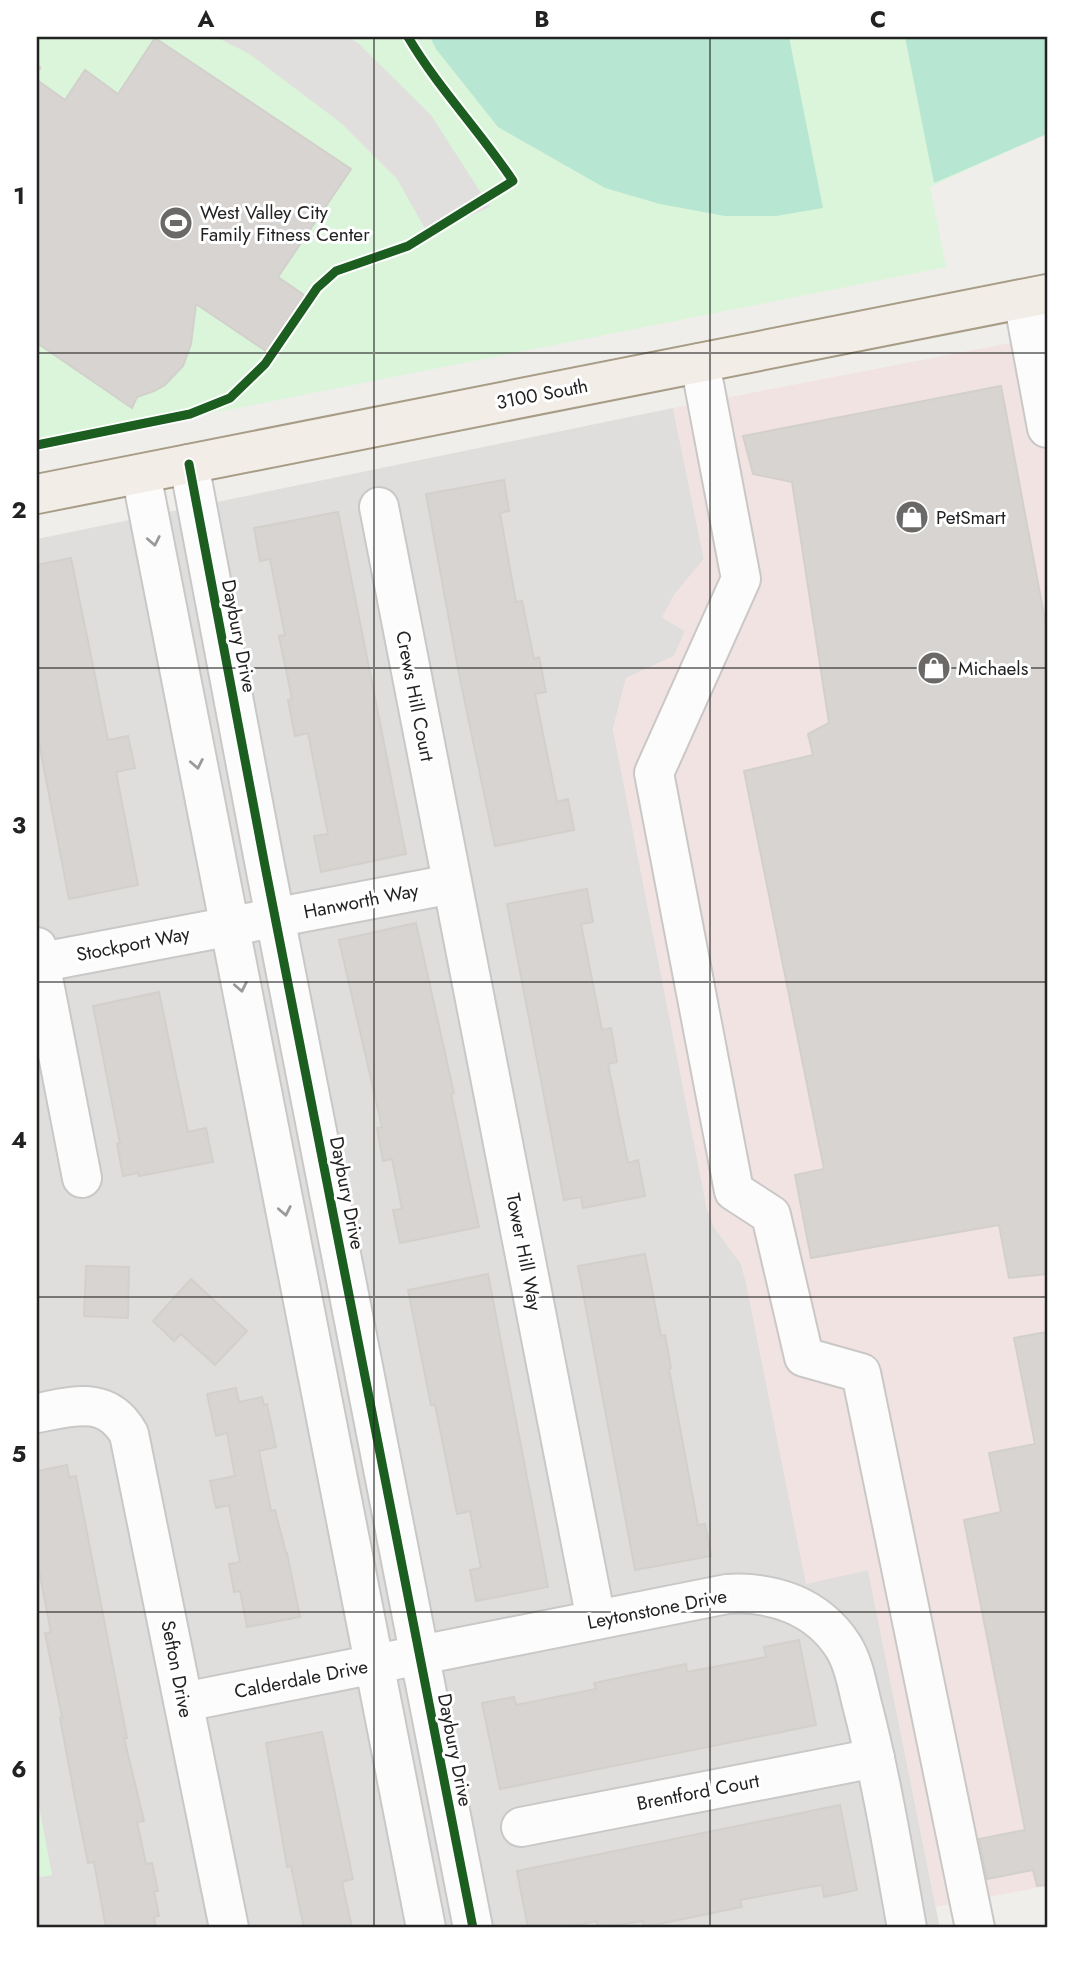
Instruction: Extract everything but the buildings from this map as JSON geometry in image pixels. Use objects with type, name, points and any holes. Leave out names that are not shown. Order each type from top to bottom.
[{"type":"main road","name":"3100 South","points":[[37,494],[1035,297]]},
{"type":"street","points":[[1035,297],[1046,420]]},
{"type":"street","points":[[700,363],[741,579],[654,773],[734,1191],[771,1215],[804,1357],[861,1373],[975,1928]]},
{"type":"street","name":"Daybury Drive","points":[[189,464],[473,1928]]},
{"type":"street","points":[[141,474],[426,1928]]},
{"type":"street","name":"Crews Hill Court","points":[[379,507],[452,884]]},
{"type":"street","name":"Hanworth Way","points":[[229,926],[452,884]]},
{"type":"street","name":"Tower Hill Way","points":[[452,884],[596,1620]]},
{"type":"street","name":"Stockport Way","points":[[38,957],[229,926]]},
{"type":"street","points":[[38,957],[82,1178]]},
{"type":"street","name":"Sefton Drive","points":[[37,1413],[85,1405],[102,1408],[116,1415],[129,1434],[229,1928]]},
{"type":"street","name":"Leytonstone Drive","points":[[418,1655],[743,1593],[776,1597],[798,1605],[828,1627],[843,1646],[856,1679],[876,1758],[907,1928]]},
{"type":"street","name":"Calderdale Drive","points":[[184,1702],[418,1655]]},
{"type":"street","name":"Brentford Court","points":[[521,1826],[876,1758]]},
{"type":"path","points":[[37,67],[37,72]]},
{"type":"shaded area","points":[[216,37],[348,37],[358,43],[431,115],[490,207],[428,234],[397,179],[341,123],[248,53]]},
{"type":"shaded area","points":[[1047,336],[1047,1886],[936,1907],[868,1570],[806,1584],[746,1282],[741,1264],[714,1227],[707,1209],[613,729],[626,678],[674,656],[685,631],[662,617],[674,595],[704,559],[673,408]]},
{"type":"shaded area","points":[[673,408],[704,559],[674,595],[663,618],[685,631],[674,656],[626,678],[613,729],[707,1209],[714,1227],[741,1264],[746,1282],[806,1583],[868,1570],[940,1928],[37,1928],[37,539]]},
{"type":"green space","points":[[37,37],[1047,37],[1047,133],[930,187],[946,267],[37,448]]},
{"type":"green space","points":[[430,37],[789,37],[823,208],[776,216],[725,216],[660,204],[605,188],[498,127],[436,49]]},
{"type":"green space","points":[[905,37],[1047,37],[1047,134],[934,183]]},
{"type":"green space","points":[[37,1795],[52,1875],[37,1878]]},
{"type":"cycle path","points":[[37,445],[190,414],[230,398],[265,364],[317,288],[336,271],[408,246],[513,181],[432,74],[408,37]]},
{"type":"cycle path","points":[[189,464],[473,1928]]},
{"type":"place","name":"West Valley City Family Fitness Center","points":[[176,223]]},
{"type":"place","name":"PetSmart","points":[[912,517]]},
{"type":"place","name":"Michaels","points":[[934,668]]}]
